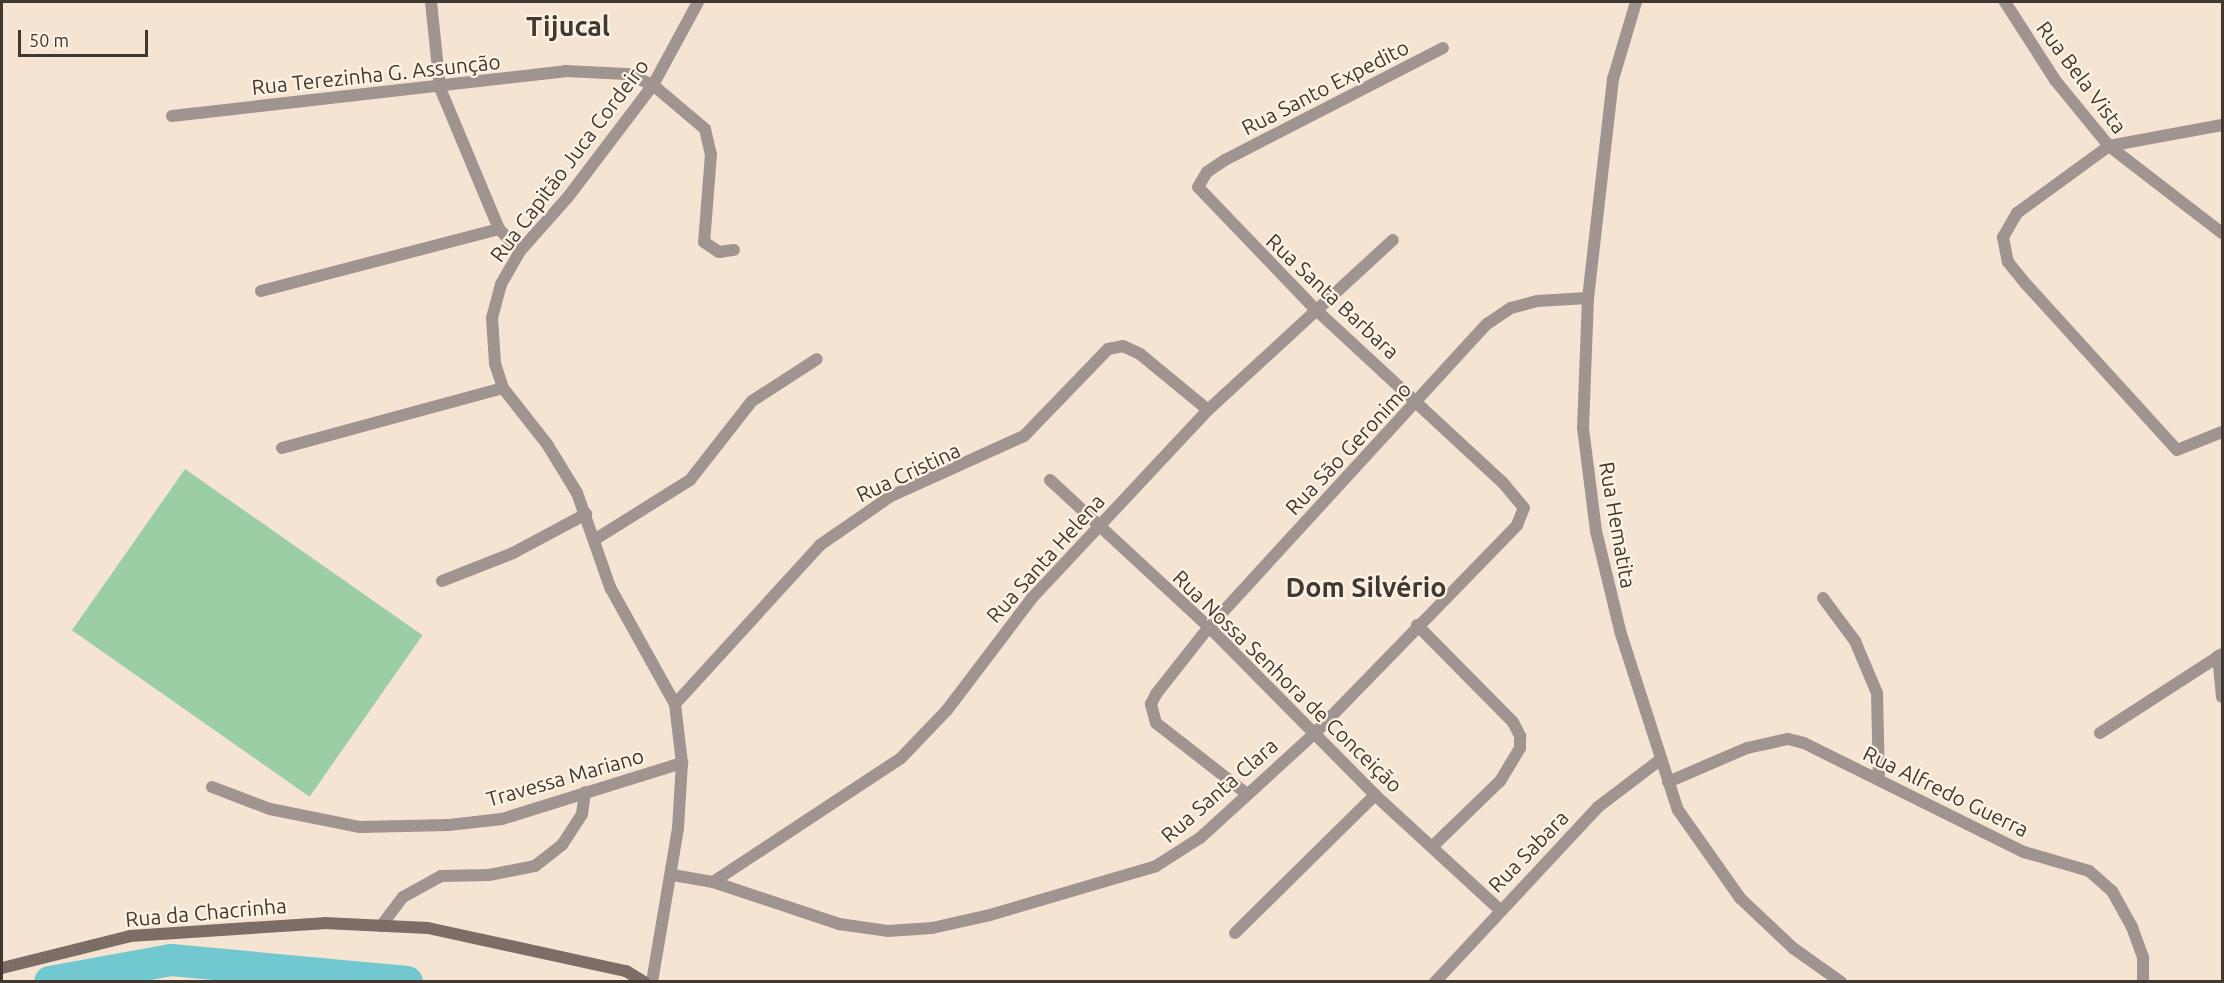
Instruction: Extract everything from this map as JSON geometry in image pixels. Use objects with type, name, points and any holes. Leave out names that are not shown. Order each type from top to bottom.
[{"type":"main road","name":"Rua da Chacrinha","points":[[2,969],[53,952],[182,929],[270,923],[428,928],[627,971],[644,981]]},
{"type":"street","points":[[431,2],[440,88],[499,229],[520,251]]},
{"type":"street","name":"Rua Capitão Juca Cordeiro","points":[[652,981],[673,875],[682,763],[675,704],[610,587],[586,514],[552,452],[503,388],[495,363],[492,318],[501,284],[520,251],[568,197],[653,85],[698,2]]},
{"type":"street","name":"Rua Hematita","points":[[1636,2],[1613,79],[1588,298],[1583,428],[1596,531],[1660,760],[1678,810],[1740,898],[1792,948],[1841,981]]},
{"type":"street","name":"Rua Bela Vista","points":[[2005,2],[2055,80],[2109,146],[2223,233]]},
{"type":"street","name":"Rua Santo Expedito","points":[[1225,160],[1443,48]]},
{"type":"street","name":"Rua Terezinha G. Assunção","points":[[172,116],[440,88],[565,71],[627,74],[653,85],[705,129],[711,154],[704,242],[719,252],[734,250]]},
{"type":"street","points":[[2223,124],[2109,146],[2017,213],[2003,237],[2008,262],[2177,450],[2223,432]]},
{"type":"street","name":"Rua Santa Barbara","points":[[1225,160],[1200,180],[1201,195],[1316,310],[1502,482]]},
{"type":"street","points":[[261,291],[499,229]]},
{"type":"street","name":"Rua Santa Helena","points":[[713,882],[901,758],[948,710],[1013,619],[1208,410],[1393,240]]},
{"type":"street","name":"Rua São Geronimo","points":[[1247,794],[1156,723],[1151,704],[1168,679],[1209,627],[1418,402],[1459,350],[1511,308],[1537,301],[1588,298]]},
{"type":"street","name":"Rua Cristina","points":[[675,704],[828,539],[891,496],[1024,436],[1057,405],[1091,363],[1108,349],[1123,346],[1140,354],[1208,410]]},
{"type":"street","points":[[594,540],[690,480],[752,401],[817,359]]},
{"type":"street","points":[[282,448],[503,388]]},
{"type":"street","name":"Rua Nossa Senhora de Conceição","points":[[1050,480],[1209,627],[1316,732],[1375,795],[1499,909]]},
{"type":"street","name":"Rua Santa Clara","points":[[673,875],[713,882],[839,924],[888,931],[932,928],[1156,866],[1200,838],[1316,732],[1523,518],[1524,508],[1502,482]]},
{"type":"street","points":[[442,580],[513,553],[586,514]]},
{"type":"street","points":[[1823,598],[1855,641],[1877,693],[1879,780]]},
{"type":"street","points":[[1417,625],[1506,714],[1520,736],[1520,748],[1500,781],[1432,847]]},
{"type":"street","points":[[2100,733],[2220,655],[2223,697]]},
{"type":"street","name":"Rua Alfredo Guerra","points":[[1668,782],[1747,748],[1788,739],[1879,780],[2024,852],[2089,871],[2104,883],[2132,927],[2143,958],[2143,981]]},
{"type":"street","name":"Rua Sabara","points":[[1435,981],[1499,909],[1598,807],[1660,760]]},
{"type":"street","name":"Travessa Mariano","points":[[212,787],[270,809],[360,827],[502,819],[682,763]]},
{"type":"street","points":[[381,926],[403,897],[441,876],[489,875],[535,866],[562,845],[582,814],[585,792]]},
{"type":"street","points":[[1235,933],[1375,795]]},
{"type":"green space","points":[[185,469],[423,635],[310,797],[72,630]]},
{"type":"waterway","points":[[50,982],[171,960],[407,982]]},
{"type":"district","name":"Tijucal","points":[[568,27]]},
{"type":"district","name":"Dom Silvério","points":[[1366,588]]}]
